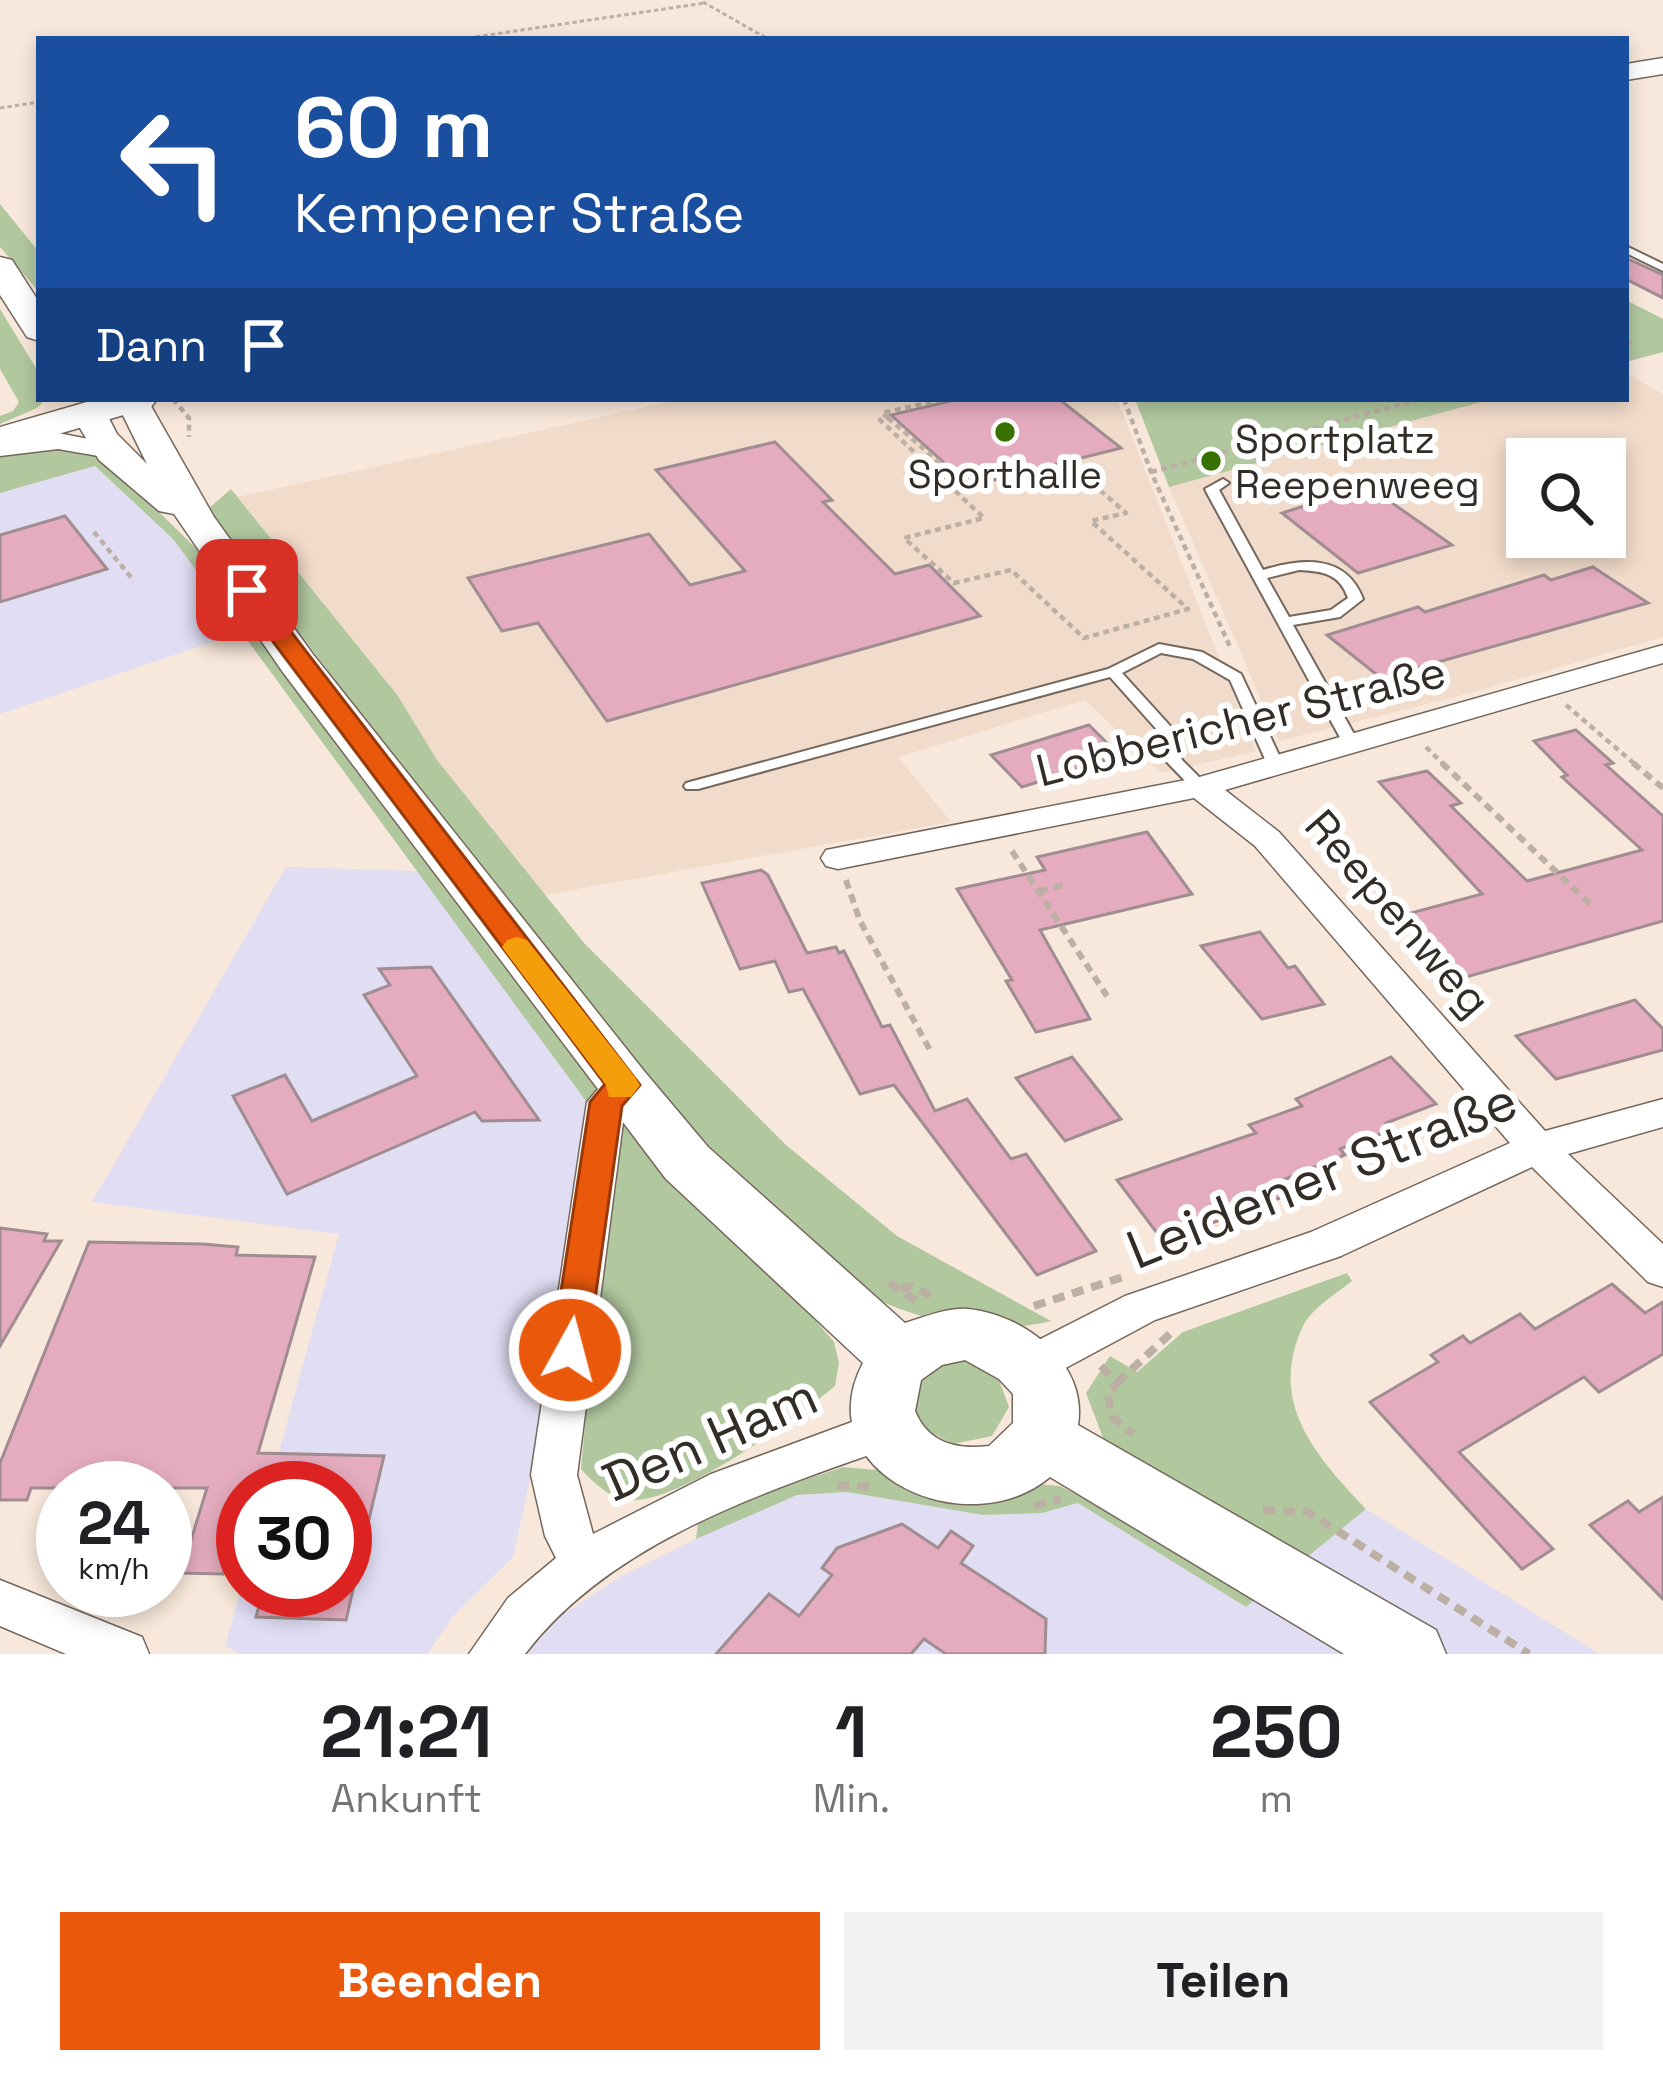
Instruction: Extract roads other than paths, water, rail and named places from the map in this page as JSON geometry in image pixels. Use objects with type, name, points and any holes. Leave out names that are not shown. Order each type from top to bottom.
[{"type":"main road","points":[[1629,71],[1663,66]]},
{"type":"main road","points":[[0,267],[33,316]]},
{"type":"main road","points":[[0,439],[84,406],[117,402]]},
{"type":"street","points":[[134,402],[196,519],[297,662],[624,1085],[687,1163],[899,1357]]},
{"type":"street","points":[[84,406],[93,431],[110,450],[196,519]]},
{"type":"street","points":[[0,448],[58,442],[110,450]]},
{"type":"street","name":"Lobbericher Straße","points":[[838,858],[1200,787],[1663,654]]},
{"type":"street","name":"Reepenweg","points":[[1200,787],[1267,839],[1537,1148],[1663,1270]]},
{"type":"street","name":"Den Ham","points":[[583,1562],[569,1536],[554,1475],[606,1102],[624,1085]]},
{"type":"street","name":"Leidener Straße","points":[[1033,1335],[1140,1308],[1326,1244],[1537,1148],[1663,1113]]},
{"type":"street","points":[[965,1334],[1012,1348],[1033,1335],[1048,1400],[1042,1438],[1028,1456],[1007,1470],[955,1477],[929,1470],[908,1456],[886,1429],[880,1395],[899,1357],[940,1335],[965,1334]]},
{"type":"street","name":"Den Ham","points":[[494,1654],[537,1601],[583,1562],[806,1455],[886,1429]]},
{"type":"street","points":[[1042,1438],[1411,1654]]},
{"type":"street","points":[[0,1603],[124,1654]]},
{"type":"lane","points":[[1629,251],[1663,268]]},
{"type":"lane","points":[[1223,483],[1212,489],[1351,742]]},
{"type":"lane","points":[[1258,578],[1292,566],[1319,567],[1342,574],[1354,588],[1356,598],[1346,611],[1285,622]]},
{"type":"lane","points":[[692,786],[1113,672],[1160,648],[1197,655],[1236,677],[1276,766]]},
{"type":"lane","points":[[1113,672],[1167,731],[1174,761],[1200,787]]},
{"type":"place","name":"Sporthalle","points":[[1005,432]]},
{"type":"place","name":"Sportplatz Reepenweeg","points":[[1211,461]]}]
